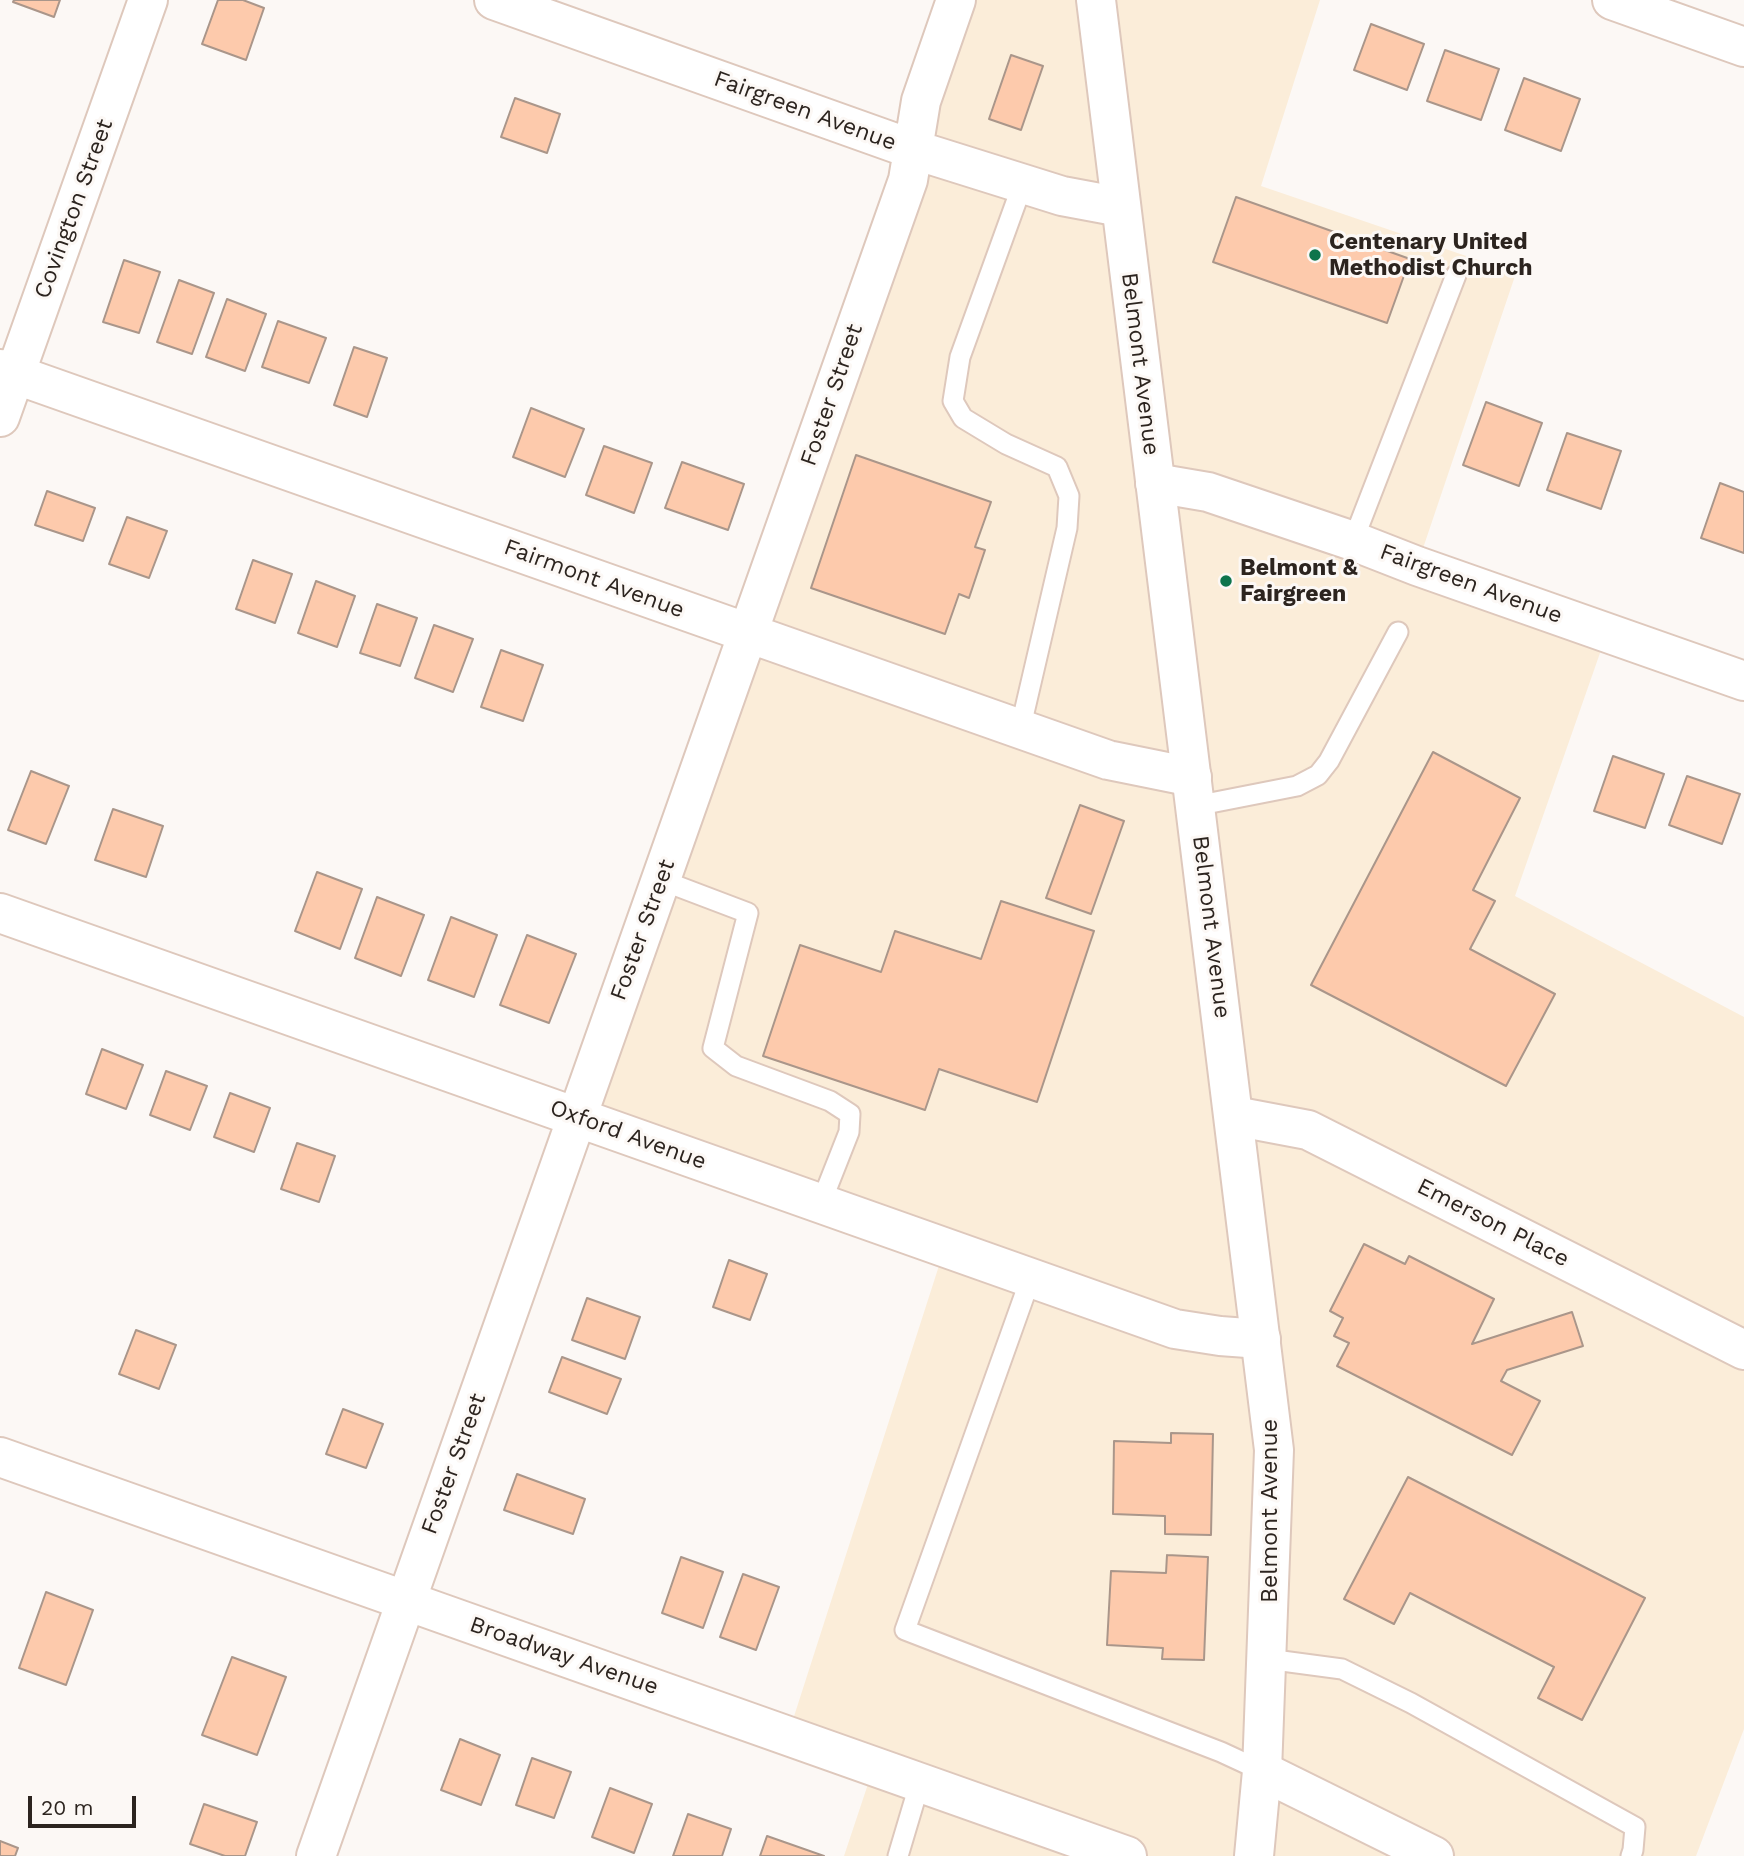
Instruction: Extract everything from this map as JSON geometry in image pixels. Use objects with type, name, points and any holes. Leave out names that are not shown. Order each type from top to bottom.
[{"type":"street","name":"Covington Street","points":[[0,417],[8,372],[148,0]]},
{"type":"street","name":"Fairgreen Avenue","points":[[494,0],[912,149],[1062,196],[1121,207]]},
{"type":"street","name":"Foster Street","points":[[316,1856],[908,180],[921,101],[956,0]]},
{"type":"street","name":"Belmont Avenue","points":[[1096,0],[1274,1450],[1262,1771],[1254,1856]]},
{"type":"street","points":[[1612,0],[1744,47]]},
{"type":"street","name":"Fairmont Avenue","points":[[8,372],[1194,791]]},
{"type":"street","name":"Fairgreen Avenue","points":[[1155,483],[1208,492],[1744,681]]},
{"type":"street","name":"Oxford Avenue","points":[[0,913],[1175,1329],[1261,1339]]},
{"type":"street","name":"Emerson Place","points":[[1234,1116],[1308,1130],[1744,1350]]},
{"type":"street","name":"Broadway Avenue","points":[[0,1457],[1127,1856]]},
{"type":"street","points":[[1262,1771],[1434,1856]]},
{"type":"lane","points":[[1020,730],[1067,528],[1069,496],[1057,467],[1006,444],[963,418],[953,401],[960,357],[1023,183]]},
{"type":"lane","points":[[1353,541],[1456,275]]},
{"type":"lane","points":[[1194,791],[1297,786],[1318,775],[1329,761],[1398,632]]},
{"type":"lane","points":[[661,880],[748,913],[713,1048],[736,1066],[830,1101],[849,1114],[849,1132],[821,1203]]},
{"type":"lane","points":[[1031,1278],[905,1630],[1221,1752],[1262,1771]]},
{"type":"lane","points":[[1267,1659],[1342,1669],[1423,1710],[1636,1827],[1630,1856]]},
{"type":"lane","points":[[898,1856],[920,1782]]},
{"type":"shaded area","points":[[956,0],[1320,0],[1261,186],[1516,273],[1417,566],[1607,633],[1515,896],[1744,1017],[1744,1729],[1696,1856],[844,1856],[874,1766],[788,1735],[945,1247],[577,1116]]},
{"type":"building","points":[[60,0],[54,17],[13,2]]},
{"type":"building","points":[[218,0],[243,0],[264,8],[246,60],[202,44]]},
{"type":"building","points":[[1371,24],[1424,44],[1407,90],[1354,70]]},
{"type":"building","points":[[1445,50],[1499,69],[1481,120],[1427,101]]},
{"type":"building","points":[[1011,55],[1043,66],[1021,130],[989,119]]},
{"type":"building","points":[[1524,78],[1580,99],[1561,151],[1505,130]]},
{"type":"building","points":[[515,98],[560,114],[547,153],[501,137]]},
{"type":"building","points":[[1236,197],[1410,259],[1387,323],[1213,262]]},
{"type":"building","points":[[124,260],[160,272],[139,333],[103,322]]},
{"type":"building","points":[[179,280],[214,293],[192,354],[157,342]]},
{"type":"building","points":[[227,299],[266,314],[245,371],[206,357]]},
{"type":"building","points":[[278,321],[326,338],[309,383],[262,367]]},
{"type":"building","points":[[354,347],[387,358],[367,417],[334,405]]},
{"type":"building","points":[[1486,402],[1542,423],[1519,486],[1463,465]]},
{"type":"building","points":[[531,408],[584,429],[565,477],[513,457]]},
{"type":"building","points":[[1567,433],[1621,451],[1601,509],[1547,490]]},
{"type":"building","points":[[604,446],[652,463],[634,513],[586,495]]},
{"type":"building","points":[[856,455],[991,502],[975,547],[985,550],[969,598],[959,594],[945,634],[811,588]]},
{"type":"building","points":[[682,462],[744,484],[728,530],[665,508]]},
{"type":"building","points":[[1720,483],[1744,492],[1744,553],[1701,538]]},
{"type":"building","points":[[47,491],[95,508],[83,541],[35,525]]},
{"type":"building","points":[[127,517],[167,531],[149,578],[109,564]]},
{"type":"building","points":[[253,560],[292,574],[275,623],[236,609]]},
{"type":"building","points":[[316,581],[355,596],[337,647],[298,633]]},
{"type":"building","points":[[377,604],[417,618],[400,666],[360,653]]},
{"type":"building","points":[[434,625],[473,639],[453,692],[415,678]]},
{"type":"building","points":[[501,650],[543,665],[523,721],[481,707]]},
{"type":"building","points":[[1433,752],[1520,798],[1473,890],[1495,901],[1470,949],[1555,994],[1506,1086],[1311,985]]},
{"type":"building","points":[[1613,756],[1664,774],[1645,828],[1594,811]]},
{"type":"building","points":[[31,771],[69,786],[46,844],[8,830]]},
{"type":"building","points":[[1687,776],[1740,794],[1722,844],[1669,825]]},
{"type":"building","points":[[1080,805],[1124,821],[1091,914],[1046,898]]},
{"type":"building","points":[[113,809],[163,826],[146,877],[95,860]]},
{"type":"building","points":[[317,872],[362,889],[340,949],[295,931]]},
{"type":"building","points":[[377,897],[424,915],[401,976],[355,958]]},
{"type":"building","points":[[1001,901],[1094,931],[1037,1102],[939,1069],[925,1110],[763,1056],[800,945],[881,972],[895,931],[981,959]]},
{"type":"building","points":[[451,917],[497,935],[474,997],[428,980]]},
{"type":"building","points":[[527,935],[576,954],[549,1023],[500,1005]]},
{"type":"building","points":[[102,1049],[143,1065],[126,1109],[86,1094]]},
{"type":"building","points":[[166,1071],[207,1086],[190,1130],[150,1115]]},
{"type":"building","points":[[230,1093],[270,1108],[254,1152],[214,1137]]},
{"type":"building","points":[[297,1143],[335,1156],[319,1202],[281,1189]]},
{"type":"building","points":[[1364,1244],[1405,1264],[1409,1256],[1494,1299],[1472,1344],[1572,1312],[1583,1346],[1507,1370],[1501,1381],[1540,1401],[1512,1455],[1337,1366],[1349,1343],[1334,1336],[1343,1318],[1330,1311]]},
{"type":"building","points":[[729,1260],[767,1274],[750,1320],[713,1307]]},
{"type":"building","points":[[587,1298],[640,1317],[625,1359],[572,1340]]},
{"type":"building","points":[[136,1330],[176,1345],[159,1389],[119,1374]]},
{"type":"building","points":[[562,1357],[621,1379],[607,1414],[549,1392]]},
{"type":"building","points":[[343,1409],[383,1424],[366,1468],[326,1454]]},
{"type":"building","points":[[1171,1433],[1213,1434],[1211,1535],[1165,1534],[1165,1516],[1113,1514],[1114,1441],[1171,1443]]},
{"type":"building","points":[[517,1474],[585,1499],[573,1534],[504,1510]]},
{"type":"building","points":[[1408,1477],[1645,1598],[1582,1720],[1538,1698],[1554,1667],[1410,1593],[1394,1624],[1344,1599]]},
{"type":"building","points":[[1167,1555],[1208,1557],[1204,1660],[1162,1659],[1163,1648],[1107,1645],[1111,1571],[1166,1573]]},
{"type":"building","points":[[681,1557],[723,1572],[703,1628],[662,1613]]},
{"type":"building","points":[[743,1574],[779,1587],[756,1650],[720,1637]]},
{"type":"building","points":[[46,1592],[93,1610],[66,1685],[19,1668]]},
{"type":"building","points":[[232,1657],[286,1677],[257,1755],[202,1735]]},
{"type":"building","points":[[460,1739],[500,1755],[481,1805],[441,1790]]},
{"type":"building","points":[[532,1758],[571,1772],[554,1818],[516,1805]]},
{"type":"building","points":[[610,1788],[652,1804],[634,1853],[592,1837]]},
{"type":"building","points":[[204,1804],[257,1822],[245,1856],[225,1856],[190,1844]]},
{"type":"building","points":[[688,1814],[731,1829],[722,1856],[673,1856]]},
{"type":"building","points":[[767,1836],[824,1856],[760,1856]]},
{"type":"building","points":[[0,1841],[18,1848],[15,1856],[0,1856]]},
{"type":"place","name":"Centenary United Methodist Church","points":[[1315,255]]},
{"type":"place","name":"Belmont & Fairgreen","points":[[1226,581]]}]
